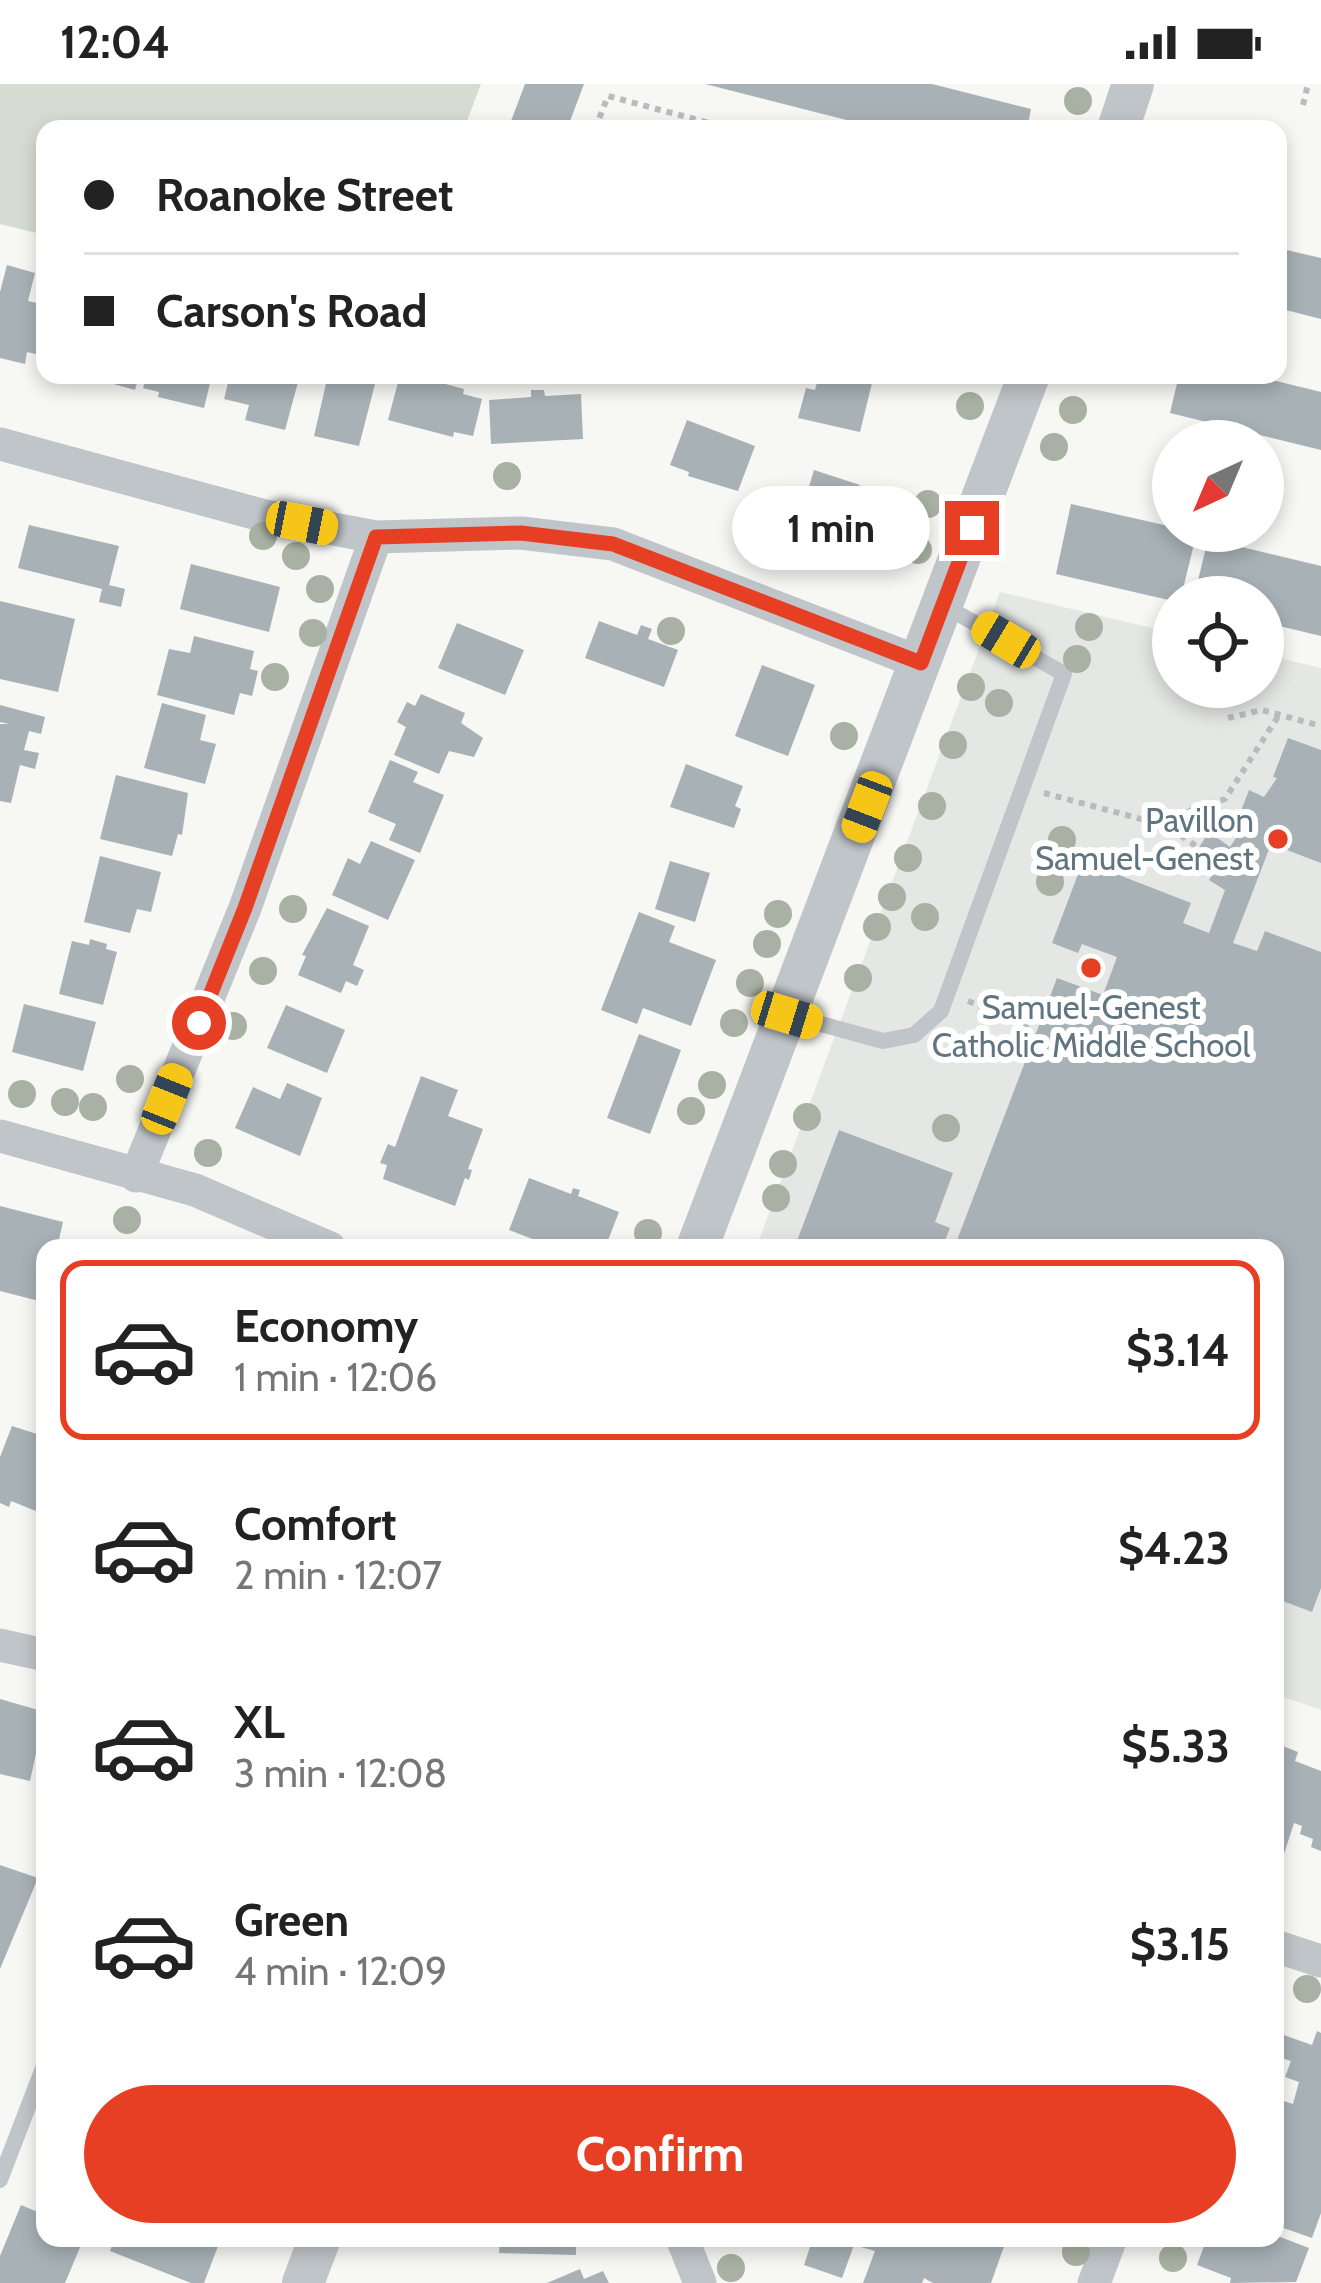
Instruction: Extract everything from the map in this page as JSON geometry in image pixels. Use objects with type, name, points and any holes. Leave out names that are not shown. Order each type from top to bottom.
[{"type":"street","points":[[1121,120],[1132,84]]},
{"type":"street","points":[[700,1239],[1026,384]]},
{"type":"street","points":[[0,444],[265,516],[376,537],[521,533],[613,544],[921,663]]},
{"type":"street","points":[[136,1176],[245,908],[376,537]]},
{"type":"street","points":[[0,1136],[195,1190],[309,1239]]},
{"type":"street","points":[[0,1646],[36,1653]]},
{"type":"street","points":[[1284,1949],[1321,1961]]},
{"type":"street","points":[[303,2283],[317,2247]]},
{"type":"street","points":[[686,2247],[700,2283]]},
{"type":"street","points":[[1094,2283],[1108,2247]]},
{"type":"lane","points":[[787,1015],[883,1040],[914,1035],[941,1011],[1064,674],[943,605]]},
{"type":"lane","points":[[0,2180],[36,2086]]},
{"type":"path","points":[[1303,105],[1308,84]]},
{"type":"path","points":[[599,120],[608,96],[698,120]]},
{"type":"path","points":[[1228,718],[1262,710],[1321,725]]},
{"type":"path","points":[[1167,826],[1193,809],[1225,800],[1279,715]]},
{"type":"path","points":[[1023,788],[1167,826],[1199,848]]},
{"type":"path","points":[[947,993],[1031,1026]]},
{"type":"shaded area","points":[[0,84],[481,84],[467,120],[36,120],[36,233],[0,224]]},
{"type":"shaded area","name":"Samuel-Genest Catholic Middle School","points":[[1000,592],[1152,628],[1152,708],[1284,708],[1284,659],[1321,668],[1321,1710],[1284,1697],[1284,1239],[759,1239]]},
{"type":"building","points":[[525,84],[584,84],[570,120],[511,120]]},
{"type":"building","points":[[705,84],[932,84],[1031,109],[1029,120],[847,120]]},
{"type":"building","points":[[1287,250],[1321,258],[1321,319],[1287,310]]},
{"type":"building","points":[[7,265],[35,273],[28,301],[36,303],[36,354],[27,352],[25,364],[0,358],[0,292]]},
{"type":"building","points":[[144,384],[210,384],[204,408],[158,397],[159,392],[143,388]]},
{"type":"building","points":[[228,384],[298,384],[285,430],[245,420],[249,405],[224,399]]},
{"type":"building","points":[[326,384],[375,384],[359,446],[314,436]]},
{"type":"building","points":[[398,384],[445,384],[482,399],[473,436],[454,432],[453,437],[388,420]]},
{"type":"building","points":[[817,384],[872,384],[860,432],[798,418],[806,388],[815,390]]},
{"type":"building","points":[[1177,384],[1287,384],[1321,392],[1321,450],[1284,441],[1284,420],[1199,420],[1170,413]]},
{"type":"building","points":[[531,390],[544,390],[545,396],[581,394],[583,439],[491,444],[489,400],[531,397]]},
{"type":"building","points":[[687,420],[755,446],[738,491],[688,476],[689,472],[670,465]]},
{"type":"building","points":[[814,470],[860,485],[846,529],[798,514],[802,488],[808,490]]},
{"type":"building","points":[[1071,504],[1152,522],[1152,552],[1192,552],[1186,576],[1152,576],[1152,596],[1056,574]]},
{"type":"building","points":[[29,525],[119,546],[109,585],[125,589],[121,607],[99,602],[102,589],[18,568]]},
{"type":"building","points":[[1205,552],[1262,552],[1321,566],[1321,636],[1284,627],[1284,576],[1199,576]]},
{"type":"building","points":[[191,564],[280,587],[269,632],[180,609]]},
{"type":"building","points":[[0,601],[75,619],[58,692],[0,679]]},
{"type":"building","points":[[599,621],[637,635],[641,625],[652,629],[648,639],[678,650],[664,687],[585,658]]},
{"type":"building","points":[[457,623],[524,650],[505,695],[438,668]]},
{"type":"building","points":[[194,636],[254,651],[250,669],[258,671],[252,696],[240,693],[234,715],[157,695],[169,649],[190,653]]},
{"type":"building","points":[[762,665],[815,685],[788,756],[735,736]]},
{"type":"building","points":[[421,694],[465,713],[461,723],[483,738],[474,757],[449,751],[439,774],[394,755],[406,727],[397,722],[407,702],[415,706]]},
{"type":"building","points":[[162,703],[206,715],[200,740],[216,744],[205,784],[144,768]]},
{"type":"building","points":[[0,705],[45,717],[41,734],[29,731],[24,750],[39,753],[35,769],[20,765],[11,803],[0,801],[0,724],[9,724],[0,722]]},
{"type":"building","points":[[1288,738],[1321,750],[1321,863],[1271,844],[1233,943],[1257,951],[1265,931],[1321,952],[1321,1588],[1312,1612],[1284,1601],[1284,1239],[957,1239],[1057,978],[1103,995],[1117,957],[1082,944],[1078,953],[1052,943],[1083,861],[1191,903],[1183,923],[1209,933],[1225,890],[1209,880],[1216,870],[1194,855],[1209,832],[1230,847],[1239,833],[1233,831],[1249,790],[1264,797],[1277,778],[1273,777]]},
{"type":"building","points":[[390,760],[418,772],[413,782],[444,795],[420,853],[389,840],[396,824],[368,812]]},
{"type":"building","points":[[686,764],[743,786],[735,806],[741,809],[734,828],[670,807]]},
{"type":"building","points":[[116,775],[188,793],[182,835],[178,834],[172,856],[100,839]]},
{"type":"building","points":[[371,841],[415,860],[388,920],[332,895],[348,858],[360,864]]},
{"type":"building","points":[[100,856],[161,872],[151,912],[137,909],[130,933],[84,922]]},
{"type":"building","points":[[670,861],[710,873],[695,922],[655,909]]},
{"type":"building","points":[[327,908],[369,926],[353,965],[364,970],[357,986],[346,981],[341,993],[298,975],[306,956],[302,955]]},
{"type":"building","points":[[639,912],[675,926],[669,942],[716,960],[691,1026],[643,1008],[637,1024],[601,1010]]},
{"type":"building","points":[[90,939],[117,952],[103,1005],[59,994],[72,941],[89,945]]},
{"type":"building","points":[[24,1004],[96,1022],[83,1071],[12,1052]]},
{"type":"building","points":[[286,1005],[345,1030],[327,1073],[267,1048]]},
{"type":"building","points":[[639,1034],[681,1050],[650,1134],[607,1118]]},
{"type":"building","points":[[421,1076],[458,1090],[448,1116],[483,1129],[468,1169],[472,1170],[469,1180],[465,1178],[455,1206],[383,1179],[387,1165],[380,1163],[388,1144],[395,1147]]},
{"type":"building","points":[[287,1083],[322,1098],[300,1156],[235,1128],[253,1087],[280,1099]]},
{"type":"building","points":[[839,1130],[953,1173],[935,1222],[950,1228],[946,1239],[798,1239]]},
{"type":"building","points":[[529,1178],[571,1194],[573,1188],[580,1190],[578,1196],[619,1212],[608,1239],[532,1239],[509,1230]]},
{"type":"building","points":[[0,1206],[63,1222],[59,1239],[36,1239],[36,1300],[0,1291]]},
{"type":"building","points":[[12,1426],[36,1434],[36,1511],[11,1501],[9,1507],[0,1503],[0,1457]]},
{"type":"building","points":[[0,1699],[36,1709],[36,1753],[30,1781],[0,1774]]},
{"type":"building","points":[[1284,1747],[1298,1752],[1295,1761],[1321,1771],[1321,1851],[1311,1847],[1313,1839],[1300,1834],[1302,1826],[1294,1823],[1284,1854]]},
{"type":"building","points":[[0,1865],[36,1877],[36,1883],[0,1969]]},
{"type":"building","points":[[1317,2031],[1321,2033],[1321,2213],[1312,2238],[1284,2228],[1284,2101],[1293,2104],[1299,2082],[1285,2077],[1291,2061],[1284,2059],[1284,2035],[1312,2045]]},
{"type":"building","points":[[21,2205],[36,2211],[36,2247],[80,2247],[65,2283],[0,2283],[0,2256]]},
{"type":"building","points":[[1284,2238],[1309,2248],[1296,2282],[1230,2283],[1231,2278],[1197,2265],[1204,2247],[1284,2247]]},
{"type":"building","points":[[112,2247],[218,2247],[204,2283],[191,2283],[110,2251]]},
{"type":"building","points":[[499,2247],[576,2247],[576,2255],[499,2253]]},
{"type":"building","points":[[810,2247],[853,2247],[842,2278],[804,2265]]},
{"type":"building","points":[[861,2247],[1004,2247],[991,2283],[933,2283],[924,2278],[922,2283],[863,2283],[875,2251]]},
{"type":"building","points":[[580,2269],[584,2279],[603,2271],[609,2283],[547,2283]]},
{"type":"place","name":"Pavillon Samuel-Genest","points":[[1278,839]]},
{"type":"place","name":"Samuel-Genest Catholic Middle School","points":[[1091,968]]},
{"type":"route","points":[[199,1023],[245,908],[376,537],[521,533],[613,544],[921,663],[972,528]]}]
